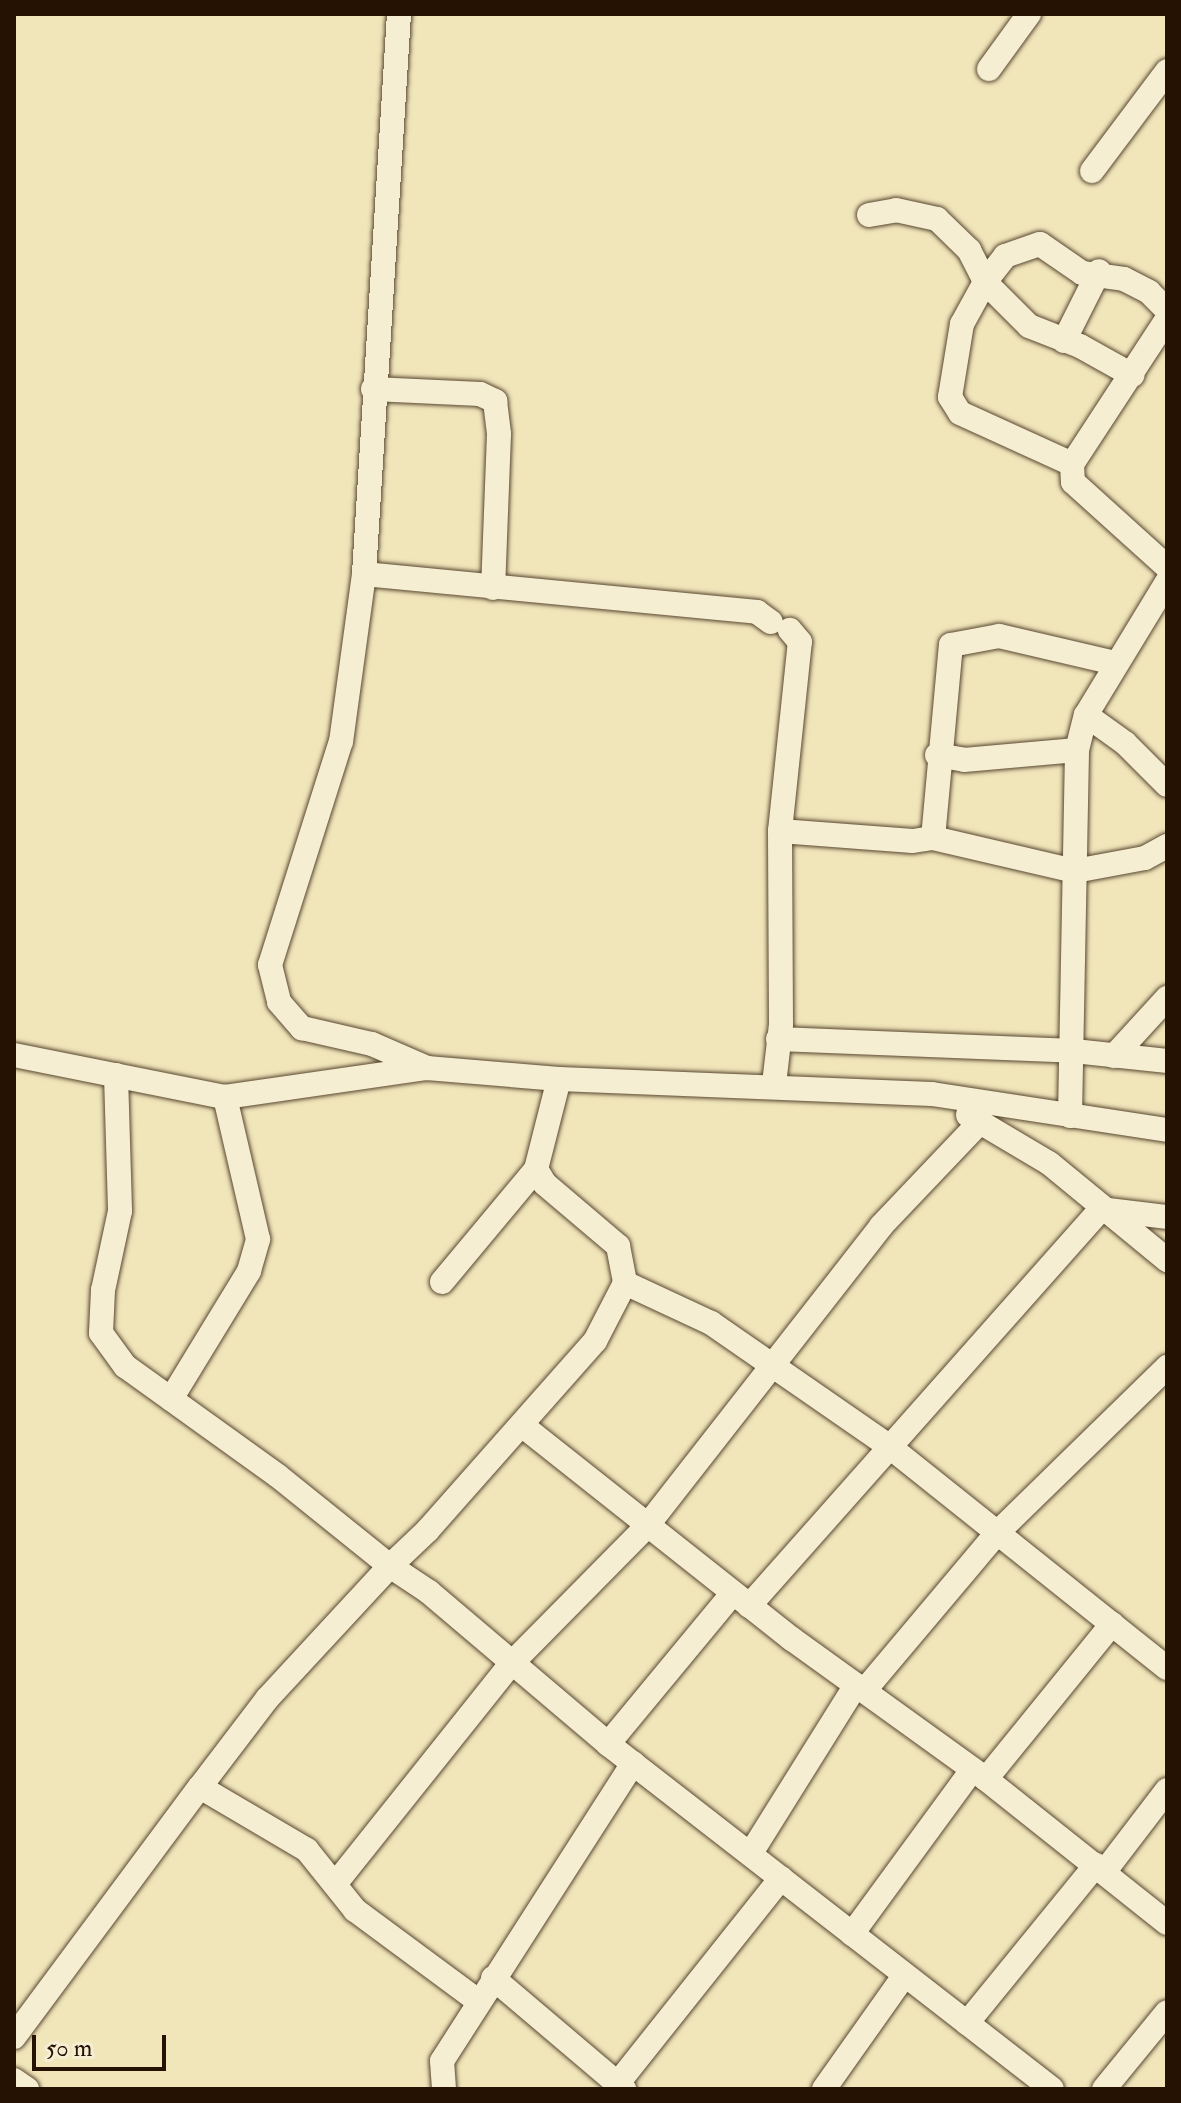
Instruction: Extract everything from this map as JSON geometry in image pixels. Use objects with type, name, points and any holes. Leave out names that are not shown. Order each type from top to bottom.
[{"type":"street","points":[[399,14],[373,389],[364,574],[341,741],[270,965],[279,1002],[302,1028],[372,1044],[427,1068]]},
{"type":"street","points":[[989,69],[1029,14]]},
{"type":"street","points":[[1092,171],[1167,71]]},
{"type":"street","points":[[869,215],[896,210],[937,219],[969,250],[985,282],[1029,326],[1132,375]]},
{"type":"street","points":[[1072,464],[971,419],[950,397],[962,324],[985,282],[1005,256],[1029,245],[1040,244],[1082,273],[1099,271],[1149,292],[1167,310]]},
{"type":"street","points":[[1064,341],[1099,271]]},
{"type":"street","points":[[1167,319],[1072,464],[1073,482],[1167,567]]},
{"type":"street","points":[[373,389],[480,394],[495,401],[499,434],[493,588]]},
{"type":"street","points":[[364,574],[757,612],[800,642],[780,831],[778,1039],[774,1084]]},
{"type":"street","points":[[1070,1116],[1074,1051],[1077,750],[1086,715],[1167,582]]},
{"type":"street","points":[[933,838],[947,651],[958,641],[999,636],[1115,663]]},
{"type":"street","points":[[1086,715],[1125,743],[1167,785]]},
{"type":"street","points":[[937,755],[964,760],[1077,750]]},
{"type":"street","points":[[780,831],[913,841],[933,838],[1075,871],[1145,858],[1167,846]]},
{"type":"street","points":[[1114,1056],[1167,998]]},
{"type":"street","points":[[778,1039],[1074,1051],[1167,1061]]},
{"type":"street","points":[[14,1055],[225,1097],[427,1068],[559,1079],[774,1084],[932,1094],[1167,1130]]},
{"type":"street","points":[[116,1075],[120,1211],[103,1290],[101,1333],[125,1366],[278,1476],[390,1566],[429,1592],[608,1744],[967,2023],[1036,2084]]},
{"type":"street","points":[[442,1282],[536,1169],[559,1079]]},
{"type":"street","points":[[932,1094],[1049,1163],[1101,1209],[1167,1260]]},
{"type":"street","points":[[171,1399],[249,1271],[258,1239],[225,1097]]},
{"type":"street","points":[[336,1883],[511,1664],[647,1526],[881,1226],[980,1122]]},
{"type":"street","points":[[14,2037],[267,1699],[523,1426],[595,1341],[625,1283],[618,1246],[545,1184],[536,1169]]},
{"type":"street","points":[[1101,1209],[1167,1217]]},
{"type":"street","points":[[608,1744],[741,1599],[890,1447],[1101,1209]]},
{"type":"street","points":[[625,1283],[711,1323],[890,1447],[1167,1668]]},
{"type":"street","points":[[751,1853],[860,1688],[997,1533],[1167,1367]]},
{"type":"street","points":[[523,1426],[741,1599],[979,1775],[1167,1923]]},
{"type":"street","points":[[852,1934],[979,1775],[1112,1624]]},
{"type":"street","points":[[444,2089],[442,2061],[633,1763]]},
{"type":"street","points":[[200,1787],[307,1850],[355,1910],[478,2001]]},
{"type":"street","points":[[967,2023],[1167,1790]]},
{"type":"street","points":[[493,1978],[621,2086],[781,1878]]},
{"type":"street","points":[[824,2089],[904,1976]]},
{"type":"street","points":[[1104,2089],[1167,2012]]},
{"type":"street","points":[[14,2080],[27,2089]]}]
